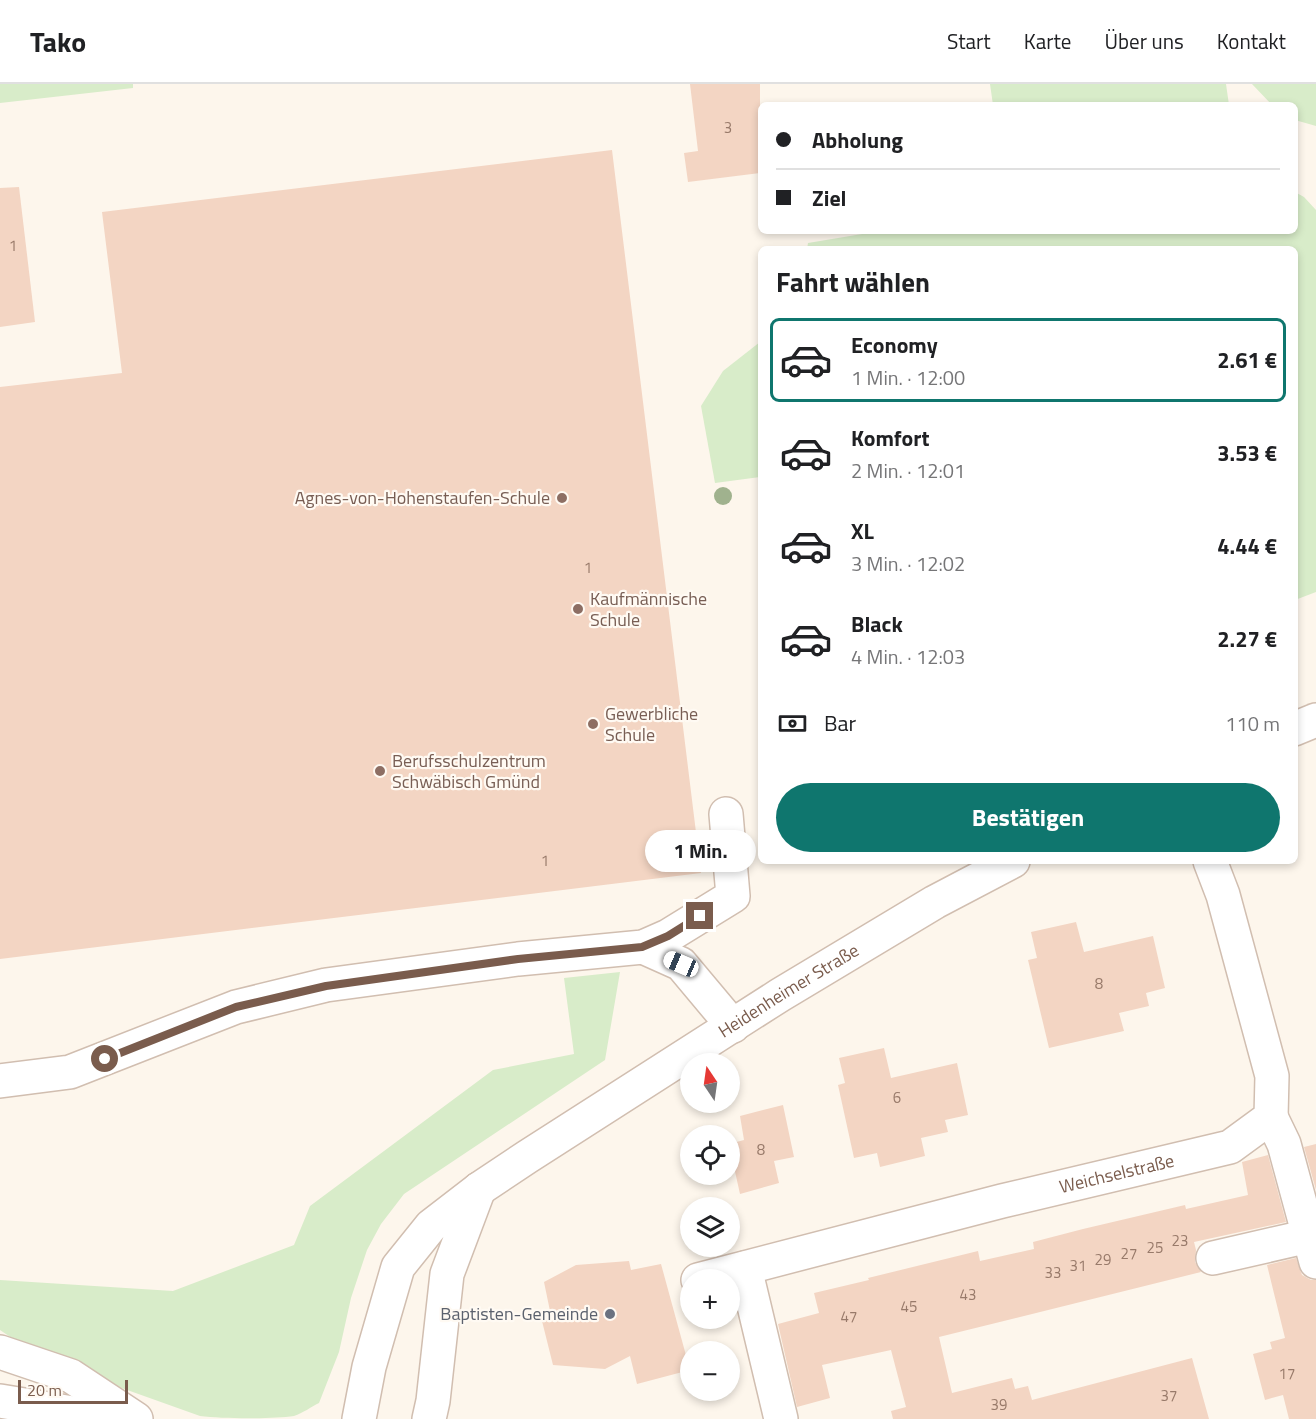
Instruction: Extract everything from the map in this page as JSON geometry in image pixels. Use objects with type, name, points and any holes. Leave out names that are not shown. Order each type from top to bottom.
[{"type":"street","points":[[1298,727],[1316,720]]},
{"type":"street","points":[[0,1081],[70,1072],[236,1007],[326,986],[518,959],[642,947],[668,936],[733,896],[726,814]]},
{"type":"street","name":"Heidenheimer Straße","points":[[359,1419],[369,1368],[398,1267],[431,1226],[479,1189],[733,1026],[925,908],[1007,864]]},
{"type":"street","points":[[1211,864],[1223,895],[1272,1076],[1271,1118],[1284,1144],[1313,1249],[1213,1258]]},
{"type":"street","points":[[642,947],[681,964],[733,1026]]},
{"type":"street","name":"Weichselstraße","points":[[740,1269],[1002,1201],[1230,1147],[1271,1118]]},
{"type":"street","points":[[429,1419],[447,1274],[479,1189]]},
{"type":"street","points":[[745,1268],[781,1419]]},
{"type":"street","points":[[0,1352],[71,1376],[136,1419]]},
{"type":"street","points":[[0,1401],[109,1419]]},
{"type":"green space","points":[[0,84],[133,84],[133,88],[0,103]]},
{"type":"green space","points":[[990,84],[1226,84],[1229,102],[993,102]]},
{"type":"green space","points":[[1252,84],[1316,84],[1316,126],[1298,121],[1298,102],[1269,102]]},
{"type":"green space","points":[[1298,194],[1304,197],[1316,210],[1316,592],[1298,599],[1298,246],[808,246],[808,243],[862,234],[1298,234]]},
{"type":"green space","points":[[758,344],[758,477],[715,483],[701,406],[723,371]]},
{"type":"green space","points":[[620,972],[605,1060],[404,1194],[381,1224],[367,1250],[351,1298],[339,1352],[319,1403],[304,1412],[294,1416],[273,1418],[200,1416],[46,1361],[0,1330],[0,1280],[173,1291],[294,1245],[310,1206],[493,1070],[574,1054],[564,978]]},
{"type":"building","points":[[690,84],[760,84],[758,173],[688,182],[684,153],[698,151]]},
{"type":"building","points":[[612,150],[701,873],[0,959],[0,387],[122,373],[102,212]]},
{"type":"building","points":[[19,187],[35,322],[0,327],[0,188]]},
{"type":"building","points":[[1076,922],[1084,952],[1153,936],[1165,988],[1146,993],[1149,1006],[1119,1013],[1124,1031],[1049,1048],[1028,960],[1037,958],[1031,932]]},
{"type":"building","points":[[884,1048],[891,1078],[957,1063],[968,1115],[945,1120],[948,1132],[921,1138],[925,1156],[880,1167],[877,1153],[854,1158],[838,1085],[845,1083],[839,1058]]},
{"type":"building","points":[[783,1105],[794,1157],[774,1161],[779,1183],[740,1194],[738,1185],[740,1185],[740,1141],[744,1140],[740,1116]]},
{"type":"building","points":[[1316,1144],[1316,1190],[1304,1147]]},
{"type":"building","points":[[1268,1155],[1286,1222],[1194,1242],[1195,1262],[1201,1272],[939,1337],[952,1393],[1012,1378],[1015,1389],[1028,1386],[1032,1400],[1192,1358],[1209,1419],[893,1419],[891,1411],[906,1407],[891,1350],[822,1365],[830,1398],[797,1407],[778,1324],[819,1313],[814,1293],[978,1251],[980,1261],[1034,1249],[1033,1242],[1083,1229],[1185,1205],[1186,1209],[1248,1195],[1242,1162]]},
{"type":"building","points":[[1296,1258],[1302,1275],[1316,1280],[1316,1419],[1289,1419],[1283,1395],[1265,1400],[1253,1354],[1272,1349],[1270,1342],[1285,1338],[1267,1265]]},
{"type":"building","name":"Baptisten-Gemeinde","points":[[629,1261],[631,1270],[661,1264],[682,1341],[680,1341],[680,1373],[637,1384],[630,1356],[605,1369],[553,1365],[541,1317],[550,1311],[544,1282],[576,1265]]},
{"type":"place","name":"Agnes-von-Hohenstaufen-Schule","points":[[562,498]]},
{"type":"place","name":"Kaufmännische Schule","points":[[578,609]]},
{"type":"place","name":"Gewerbliche Schule","points":[[593,724]]},
{"type":"place","name":"Berufsschulzentrum Schwäbisch Gmünd","points":[[380,771]]},
{"type":"place","name":"Baptisten-Gemeinde","points":[[610,1314]]},
{"type":"route","points":[[105,1059],[236,1007],[326,986],[425,971],[642,947],[668,936],[700,916]]}]
